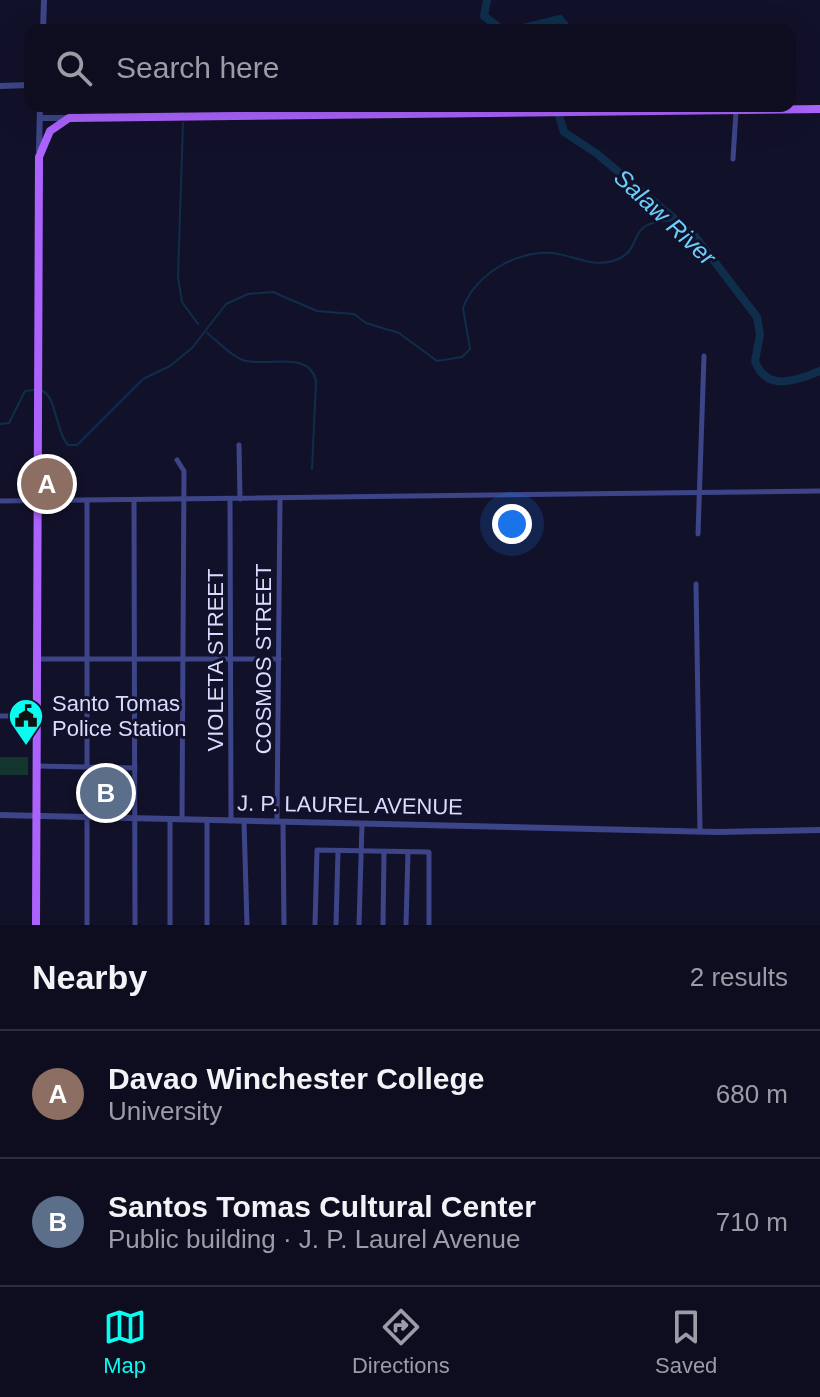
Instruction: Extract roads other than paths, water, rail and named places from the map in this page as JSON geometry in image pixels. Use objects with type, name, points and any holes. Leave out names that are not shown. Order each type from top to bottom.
[{"type":"main road","points":[[796,109],[820,109]]},
{"type":"main road","points":[[36,925],[34,659],[39,151],[50,131],[69,118],[479,112]]},
{"type":"street","points":[[43,24],[44,0]]},
{"type":"street","points":[[0,86],[24,85]]},
{"type":"street","points":[[39,151],[40,112]]},
{"type":"street","points":[[733,159],[736,112]]},
{"type":"street","points":[[40,118],[69,118]]},
{"type":"street","points":[[698,534],[704,356]]},
{"type":"street","points":[[239,445],[240,499]]},
{"type":"street","points":[[177,460],[184,471],[182,819]]},
{"type":"street","points":[[0,501],[820,491]]},
{"type":"street","name":"COSMOS STREET","points":[[280,498],[280,822],[284,925]]},
{"type":"street","name":"VIOLETA STREET","points":[[230,499],[231,820]]},
{"type":"street","points":[[87,500],[87,766]]},
{"type":"street","points":[[134,500],[135,925]]},
{"type":"street","points":[[696,584],[700,832]]},
{"type":"street","points":[[34,659],[279,659]]},
{"type":"street","points":[[0,716],[35,716]]},
{"type":"street","points":[[35,766],[135,768]]},
{"type":"street","name":"J. P. LAUREL AVENUE","points":[[0,815],[700,832],[820,830]]},
{"type":"street","points":[[87,817],[87,925]]},
{"type":"street","points":[[170,819],[170,925]]},
{"type":"street","points":[[207,820],[207,925]]},
{"type":"street","points":[[244,821],[247,925]]},
{"type":"street","points":[[359,925],[362,824]]},
{"type":"street","points":[[315,925],[317,850],[429,852],[429,925]]},
{"type":"street","points":[[336,925],[338,851]]},
{"type":"street","points":[[383,925],[384,852]]},
{"type":"street","points":[[406,925],[408,852]]},
{"type":"waterway","name":"Salaw River","points":[[487,0],[484,16],[494,24]]},
{"type":"waterway","name":"Salaw River","points":[[540,24],[560,19],[564,24]]},
{"type":"waterway","name":"Salaw River","points":[[558,112],[564,132],[596,153],[694,235],[757,317],[760,335],[755,361],[760,371],[767,377],[783,381],[820,371]]},
{"type":"waterway","points":[[183,123],[178,277],[182,302],[198,324]]},
{"type":"waterway","points":[[41,390],[50,399],[64,439],[68,445],[77,445],[143,379],[170,366],[192,348],[226,304],[248,294],[273,292],[317,311],[354,314],[366,323],[399,333],[437,361],[462,357],[470,349],[463,308],[478,284],[502,265],[544,253],[606,263],[624,256],[641,229],[649,224],[680,221]]},
{"type":"waterway","points":[[207,333],[243,360],[296,362],[312,371],[316,381],[312,469]]},
{"type":"waterway","points":[[0,424],[9,423],[25,391],[34,390]]},
{"type":"place","name":"Davao Winchester College","points":[[47,484]]},
{"type":"place","name":"Santo Tomas Police Station","points":[[26,747]]},
{"type":"place","name":"Santos Tomas Cultural Center","points":[[106,793]]}]
